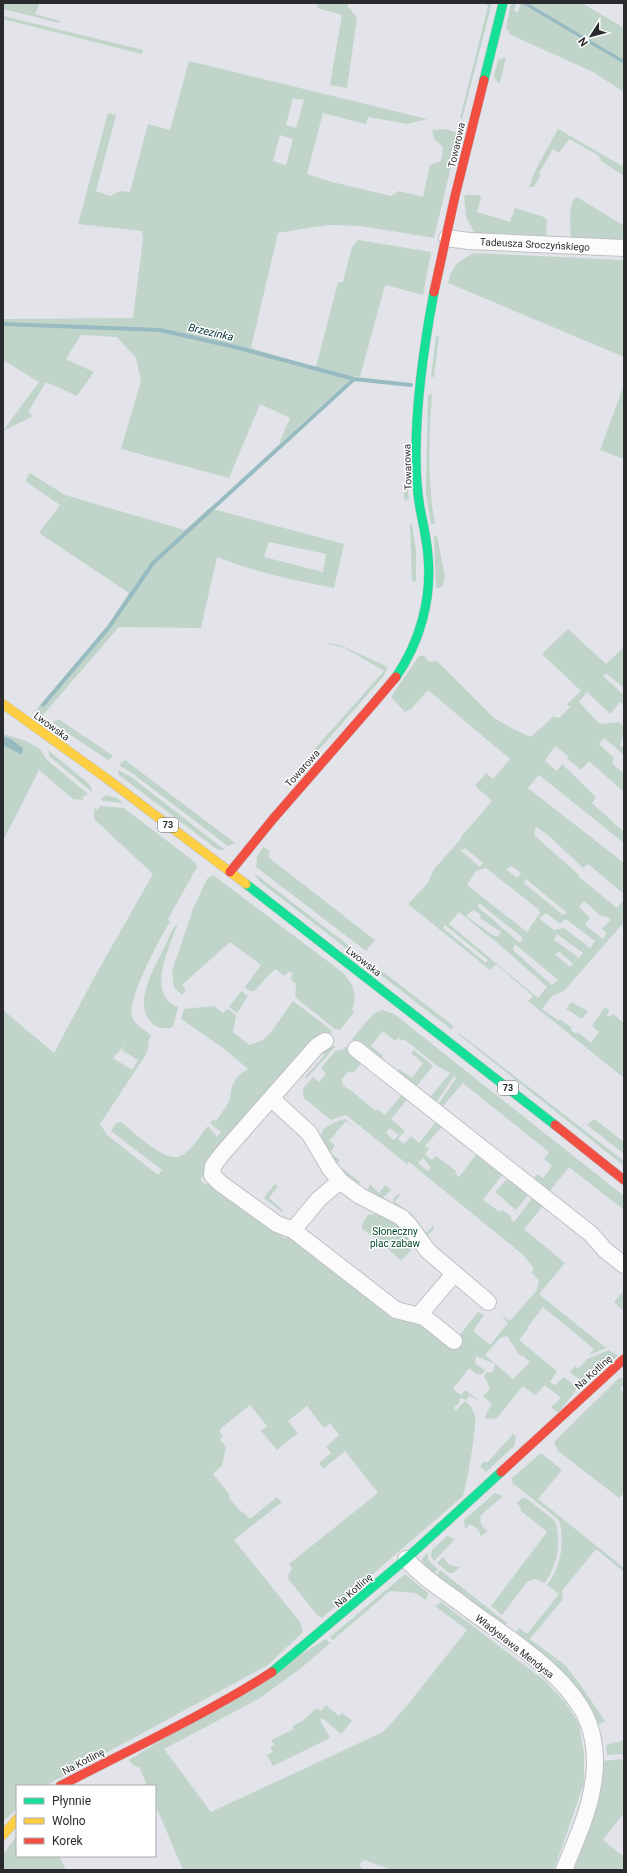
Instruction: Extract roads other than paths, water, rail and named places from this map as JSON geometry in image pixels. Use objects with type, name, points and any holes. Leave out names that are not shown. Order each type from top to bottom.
[{"type":"street","name":"Towarowa","points":[[230,872],[287,801],[381,696],[399,672],[417,637],[426,601],[429,571],[416,474],[418,407],[426,344],[471,127],[503,3]]},
{"type":"street","name":"Tadeusza Sroczyńskiego","points":[[447,238],[469,241],[624,248]]},
{"type":"street","name":"Lwowska","points":[[3,704],[88,765],[230,872],[448,1040],[624,1180]]},
{"type":"street","name":"Lwowska","points":[[25,731],[88,765]]},
{"type":"street","points":[[325,1041],[317,1046],[212,1166],[212,1173],[217,1181],[280,1226],[293,1230],[396,1310],[426,1318],[454,1341]]},
{"type":"street","points":[[356,1049],[596,1238],[605,1250],[624,1265]]},
{"type":"street","points":[[272,1099],[299,1122],[309,1133],[329,1167],[340,1181],[360,1196],[401,1216],[428,1251],[488,1302]]},
{"type":"street","points":[[293,1230],[319,1198],[340,1181]]},
{"type":"street","points":[[419,1315],[454,1274]]},
{"type":"street","name":"Na Kotlinę","points":[[62,1785],[163,1733],[265,1677],[296,1653],[406,1558],[624,1359]]},
{"type":"street","name":"Władysława Mendysa","points":[[406,1558],[428,1579],[546,1668],[569,1691],[586,1716],[593,1742],[593,1784],[587,1807],[564,1870]]},
{"type":"street","points":[[3,1835],[16,1820]]},
{"type":"water","points":[[521,3],[528,3],[624,60],[624,64]]},
{"type":"water","points":[[5,737],[11,739],[23,748],[22,753],[20,754],[3,745],[3,738]]},
{"type":"waterway","name":"Brzezinka","points":[[3,324],[160,330],[235,347],[354,379],[411,385]]},
{"type":"waterway","points":[[43,705],[109,627],[153,563],[354,379]]},
{"type":"park label","name":"Słoneczny plac zabaw","points":[[395,1236]]}]
